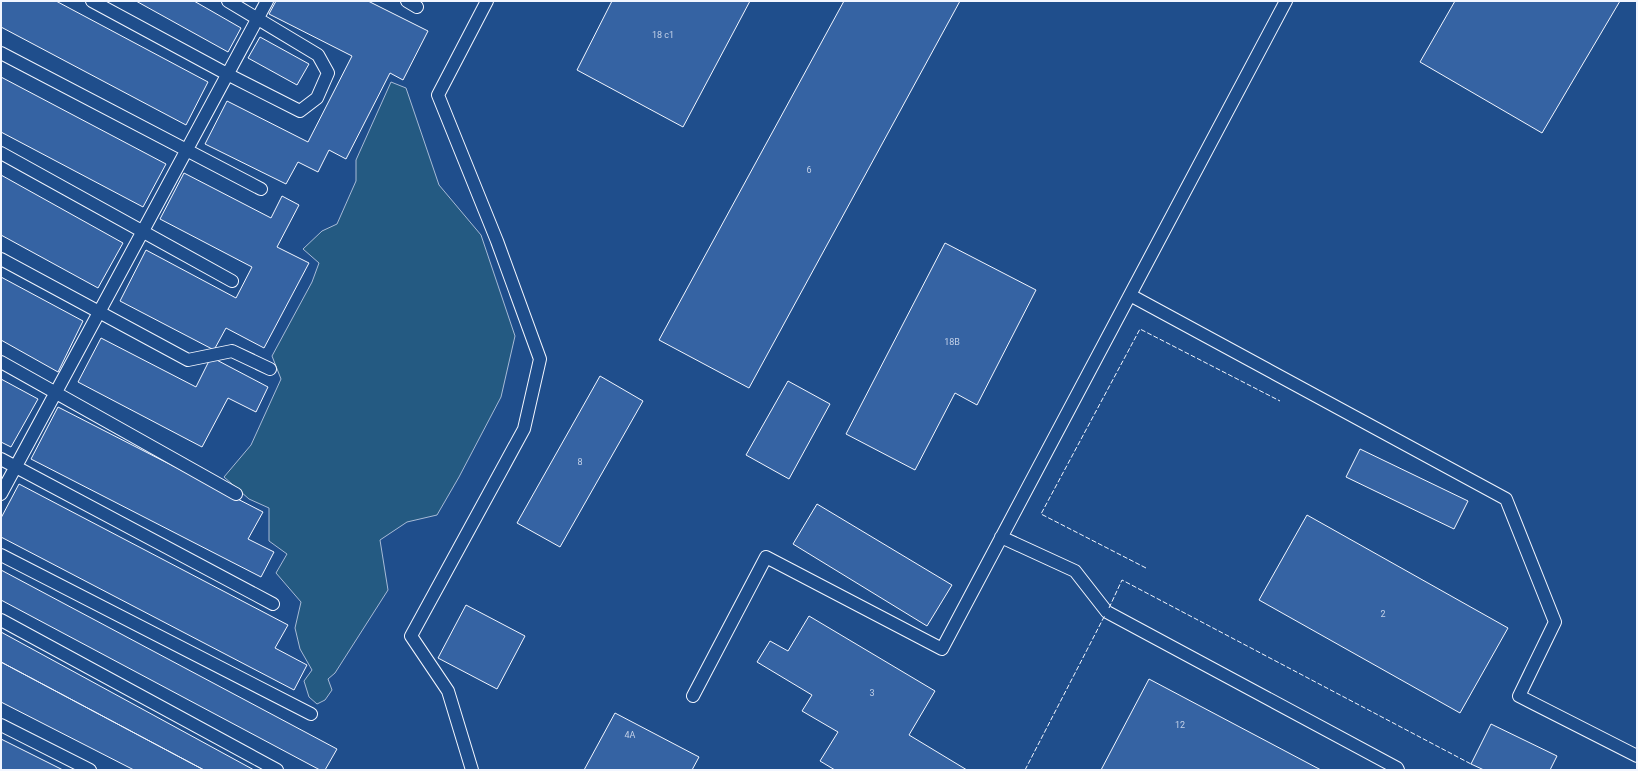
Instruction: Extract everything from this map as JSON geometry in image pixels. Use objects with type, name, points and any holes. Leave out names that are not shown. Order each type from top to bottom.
[{"type":"lane","points":[[92,1],[227,74],[300,111],[317,98],[328,73],[318,56],[228,1]]},
{"type":"lane","points":[[1,494],[267,1]]},
{"type":"lane","points":[[472,770],[448,691],[411,636],[524,429],[540,359],[497,241],[438,95],[487,1]]},
{"type":"lane","points":[[693,696],[766,557],[942,649],[1286,1]]},
{"type":"lane","points":[[1,53],[186,151],[261,188]]},
{"type":"lane","points":[[1,153],[232,280]]},
{"type":"lane","points":[[1,259],[188,360],[232,351],[270,369]]},
{"type":"lane","points":[[1130,295],[1506,499],[1555,622],[1519,696],[1637,756]]},
{"type":"lane","points":[[1,362],[236,494]]},
{"type":"lane","points":[[1,459],[273,604]]},
{"type":"lane","points":[[1001,537],[1074,571],[1107,612],[1398,770]]},
{"type":"lane","points":[[1,555],[311,714]]},
{"type":"lane","points":[[1,620],[277,770]]},
{"type":"lane","points":[[1,725],[90,770]]},
{"type":"shaded area","points":[[391,82],[406,88],[439,185],[481,235],[515,336],[501,397],[459,477],[437,515],[407,522],[380,540],[388,590],[335,673],[328,679],[332,690],[325,700],[317,704],[309,697],[304,681],[312,670],[300,649],[295,628],[301,602],[276,573],[287,554],[269,541],[269,508],[249,499],[224,477],[251,445],[281,379],[272,356],[312,282],[319,263],[303,249],[322,231],[337,224],[356,181],[356,160]]},
{"type":"building","points":[[1,1],[56,1],[208,82],[186,125],[1,27]]},
{"type":"building","points":[[136,1],[194,1],[241,28],[228,52]]},
{"type":"building","points":[[276,1],[368,1],[428,31],[403,80],[390,73],[346,159],[329,150],[318,172],[298,162],[286,184],[205,144],[227,101],[308,142],[352,56],[269,14]]},
{"type":"building","points":[[612,1],[750,1],[683,127],[577,70]]},
{"type":"building","points":[[844,1],[960,1],[749,388],[659,340]]},
{"type":"building","points":[[1455,1],[1620,1],[1542,133],[1420,62]]},
{"type":"building","points":[[260,37],[309,64],[297,85],[248,58]]},
{"type":"building","points":[[1,77],[166,164],[143,207],[1,132]]},
{"type":"building","points":[[184,173],[271,218],[282,196],[299,205],[277,247],[309,263],[264,348],[226,328],[214,350],[120,301],[146,250],[236,298],[252,267],[160,219]]},
{"type":"building","points":[[1,175],[123,243],[98,288],[1,235]]},
{"type":"building","points":[[945,243],[1036,290],[977,405],[955,393],[915,470],[846,434]]},
{"type":"building","points":[[1,277],[83,321],[58,372],[1,340]]},
{"type":"building","points":[[101,338],[196,387],[211,357],[268,387],[256,412],[228,398],[202,447],[78,382]]},
{"type":"building","points":[[600,376],[643,401],[560,547],[517,523]]},
{"type":"building","points":[[1,379],[38,399],[11,447],[1,442]]},
{"type":"building","points":[[788,381],[830,404],[789,479],[746,455]]},
{"type":"building","points":[[58,407],[263,512],[248,539],[274,552],[261,577],[31,459]]},
{"type":"building","points":[[1360,449],[1468,501],[1454,529],[1346,477]]},
{"type":"building","points":[[19,484],[288,625],[275,648],[307,665],[294,690],[1,537],[1,518]]},
{"type":"building","points":[[817,504],[952,585],[927,626],[793,544]]},
{"type":"building","points":[[1307,515],[1508,628],[1460,713],[1259,600]]},
{"type":"building","points":[[1,570],[337,749],[325,770],[320,770],[1,600]]},
{"type":"building","points":[[466,605],[525,636],[497,689],[438,658]]},
{"type":"building","points":[[809,616],[935,691],[909,735],[967,770],[835,770],[820,761],[838,732],[802,711],[812,695],[757,662],[770,641],[788,651]]},
{"type":"building","points":[[1,632],[254,770],[204,770],[1,662]]},
{"type":"building","points":[[1,662],[204,770],[134,770],[1,702]]},
{"type":"building","points":[[1149,679],[1321,770],[1101,770]]},
{"type":"building","points":[[615,713],[699,757],[692,770],[584,770]]},
{"type":"building","points":[[1491,724],[1557,756],[1550,770],[1484,770],[1471,764]]},
{"type":"building","points":[[1,739],[63,770],[1,770]]},
{"type":"fence","points":[[1146,568],[1041,514],[1140,329],[1280,401]]},
{"type":"fence","points":[[1109,608],[1122,580],[1471,764]]},
{"type":"fence","points":[[1025,770],[1105,615]]}]
